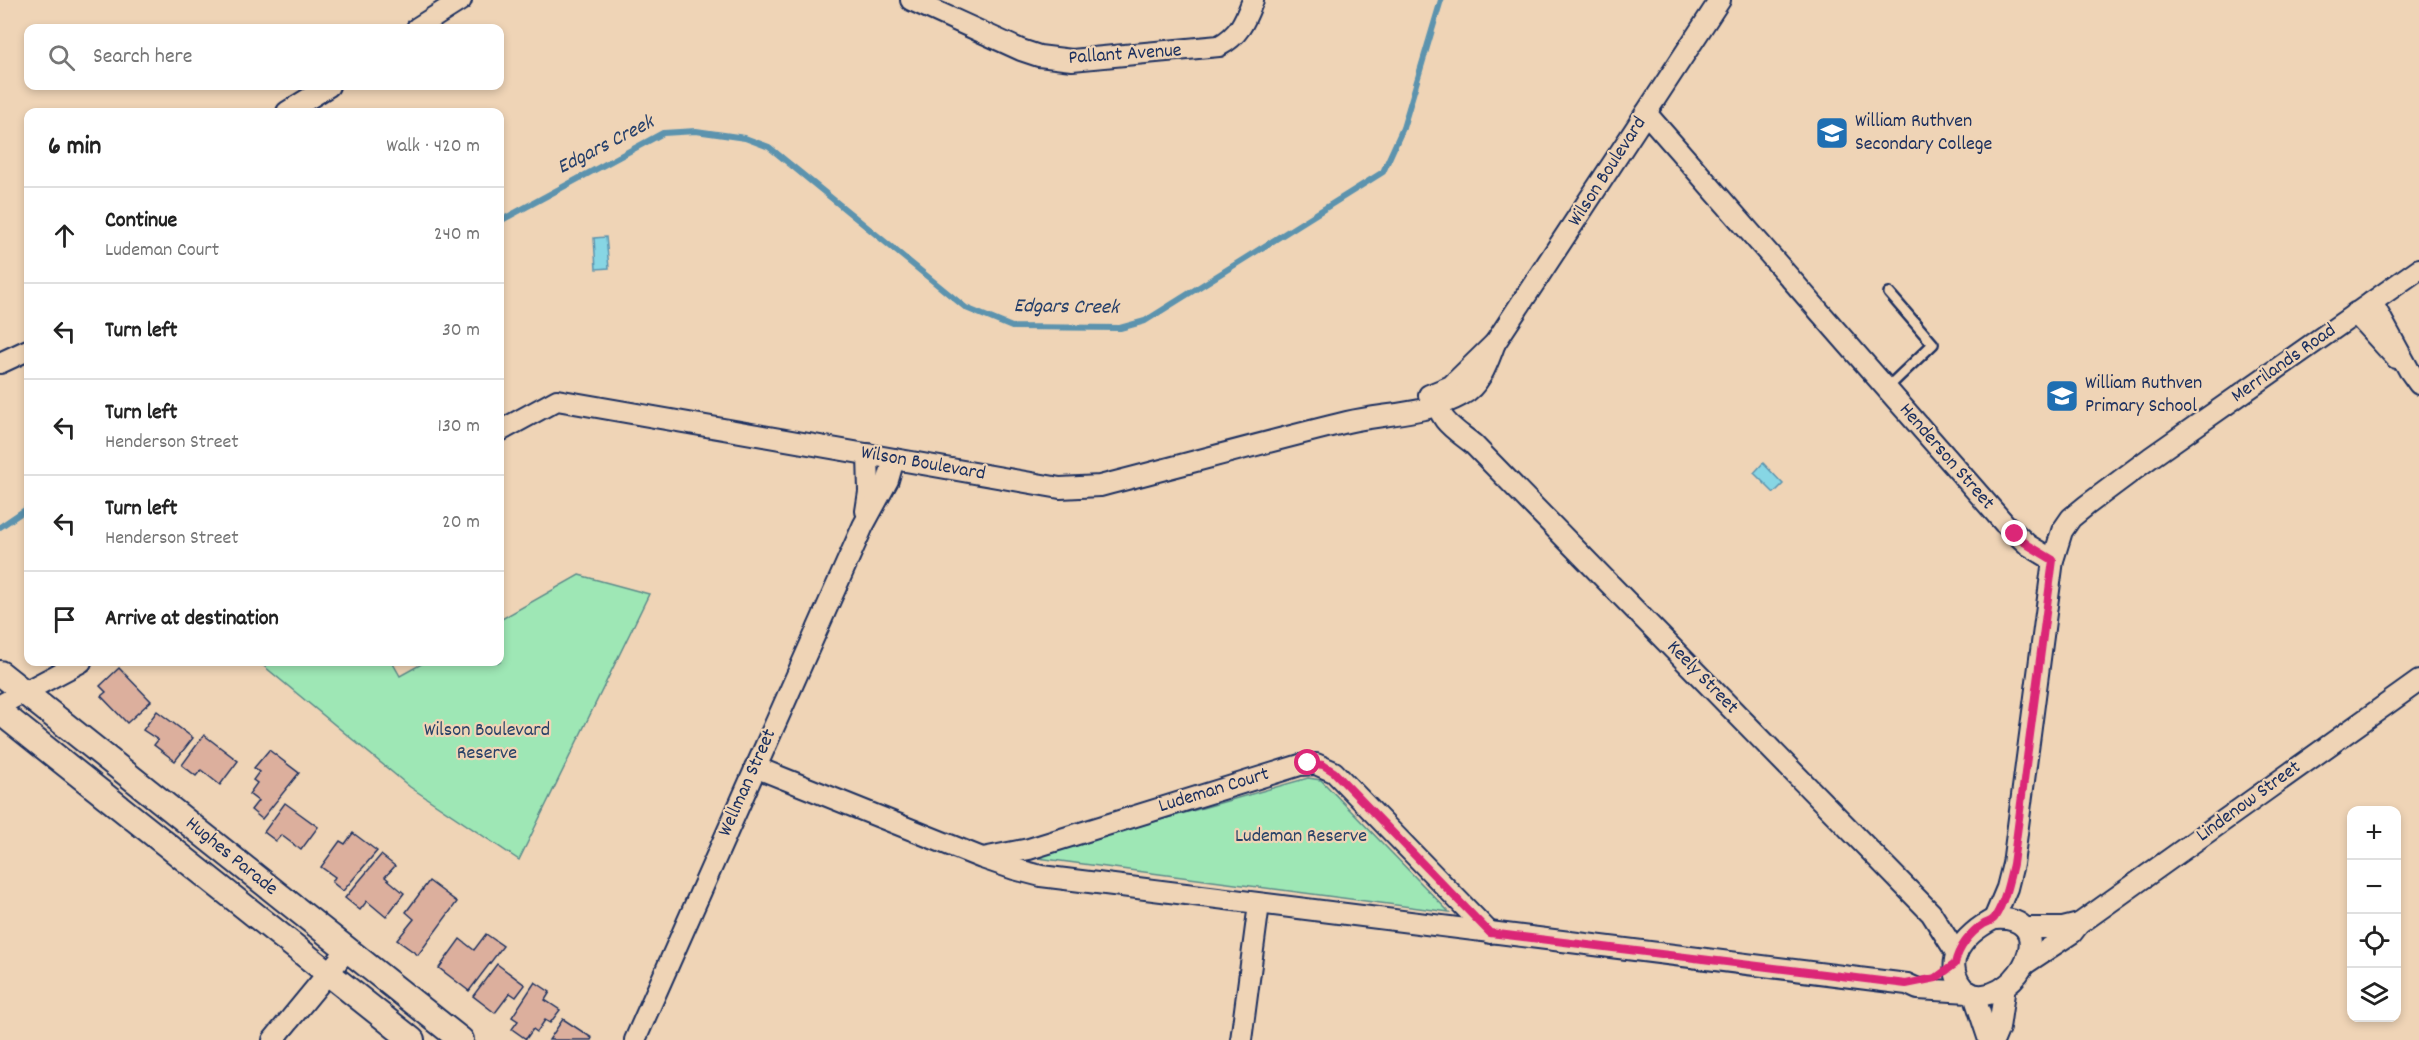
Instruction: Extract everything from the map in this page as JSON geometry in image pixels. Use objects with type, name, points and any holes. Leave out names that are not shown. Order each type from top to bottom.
[{"type":"street","points":[[423,24],[461,0]]},
{"type":"street","name":"Pallant Avenue","points":[[911,0],[1021,50],[1039,56],[1072,60],[1220,45],[1229,41],[1241,28],[1253,0]]},
{"type":"street","name":"Wilson Boulevard","points":[[504,429],[557,400],[1060,488],[1100,486],[1350,422],[1390,404],[1440,400],[1451,386],[1495,343],[1720,0]]},
{"type":"street","points":[[293,108],[323,90]]},
{"type":"street","name":"Henderson Street","points":[[1646,113],[2004,523],[2028,545],[2053,560]]},
{"type":"street","name":"Merrilands Road","points":[[2053,560],[2062,531],[2071,519],[2087,505],[2419,269]]},
{"type":"street","points":[[2372,302],[2414,377]]},
{"type":"street","points":[[2355,313],[2414,377]]},
{"type":"street","points":[[0,363],[24,352]]},
{"type":"street","name":"Keely Street","points":[[1440,400],[1445,422],[1473,444],[1931,913],[1956,959]]},
{"type":"street","name":"Wellman Street","points":[[863,526],[869,492],[868,454]]},
{"type":"street","name":"Wellman Street","points":[[635,1040],[863,526],[888,480],[894,459]]},
{"type":"street","points":[[755,767],[982,858],[1041,876],[1906,984],[1936,978],[1956,959],[1963,944],[1987,924],[2007,888],[2013,864],[2053,560]]},
{"type":"street","points":[[0,705],[73,666]]},
{"type":"street","name":"Hughes Parade","points":[[0,673],[461,1040]]},
{"type":"street","name":"Lindenow Street","points":[[2025,964],[2072,933],[2079,924],[2419,681]]},
{"type":"street","name":"Hughes Parade","points":[[0,712],[412,1040]]},
{"type":"street","name":"Ludeman Court","points":[[982,858],[1029,849],[1300,765],[1316,764],[1334,772],[1490,933]]},
{"type":"street","points":[[1906,984],[1918,990],[1994,992],[2005,986],[2025,964],[2030,945],[2014,888],[2013,864]]},
{"type":"street","points":[[1241,1040],[1259,904]]},
{"type":"street","name":"Keely Street","points":[[1931,913],[1955,925],[1987,924]]},
{"type":"street","points":[[1987,924],[2008,919],[2024,927]]},
{"type":"street","name":"Lindenow Street","points":[[2024,927],[2063,928],[2079,924]]},
{"type":"street","points":[[273,1040],[348,950]]},
{"type":"street","points":[[1956,959],[1957,978],[1962,988],[1971,993],[1989,1040]]},
{"type":"street","points":[[1994,1040],[1999,1028],[2005,986]]},
{"type":"lane","points":[[1886,389],[1933,344],[1888,294]]},
{"type":"green space","name":"Wilson Boulevard Reserve","points":[[579,575],[649,594],[519,860],[410,787],[264,666],[394,666],[400,676],[418,666],[504,666],[504,618]]},
{"type":"green space","name":"Ludeman Reserve","points":[[1308,778],[1321,780],[1449,912],[1030,857]]},
{"type":"water","points":[[606,237],[609,268],[596,269],[594,238]]},
{"type":"water","points":[[1763,463],[1783,484],[1774,493],[1754,473]]},
{"type":"building","points":[[119,668],[151,701],[127,723],[101,696],[106,692],[100,686]]},
{"type":"building","points":[[157,711],[193,738],[175,761],[154,745],[158,740],[143,730]]},
{"type":"building","points":[[204,735],[238,761],[220,785],[201,770],[196,776],[182,765]]},
{"type":"building","points":[[269,750],[299,773],[262,819],[251,810],[258,801],[249,794],[257,783],[253,780],[259,772],[254,768]]},
{"type":"building","points":[[285,803],[318,827],[301,850],[281,835],[276,841],[264,832]]},
{"type":"building","points":[[353,833],[377,851],[343,891],[332,882],[335,877],[321,867],[340,841],[345,844]]},
{"type":"building","points":[[381,855],[395,866],[385,877],[404,893],[386,917],[367,901],[360,910],[345,898]]},
{"type":"building","points":[[429,881],[457,902],[418,955],[397,940],[414,919],[406,912]]},
{"type":"building","points":[[486,934],[503,946],[469,991],[439,968],[460,939],[474,950]]},
{"type":"building","points":[[497,964],[525,985],[516,997],[510,993],[495,1013],[473,996]]},
{"type":"building","points":[[535,982],[550,992],[545,1000],[560,1010],[550,1023],[545,1020],[537,1032],[533,1029],[526,1039],[512,1029],[518,1021],[512,1017]]},
{"type":"building","points":[[563,1019],[592,1038],[591,1040],[549,1040]]},
{"type":"waterway","name":"Edgars Creek","points":[[504,219],[663,133],[696,131],[745,138],[769,147],[966,308],[1012,327],[1120,328],[1145,321],[1383,172],[1403,128],[1441,0]]},
{"type":"waterway","name":"Edgars Creek","points":[[0,527],[24,511]]},
{"type":"place","name":"William Ruthven Secondary College","points":[[1832,133]]},
{"type":"place","name":"William Ruthven Primary School","points":[[2062,396]]},
{"type":"route","points":[[1308,763],[1323,765],[1334,772],[1490,933],[1906,984],[1936,978],[1955,964],[1957,954],[1963,944],[1979,928],[1994,919],[2007,888],[2013,864],[2053,560],[2015,534]]}]
